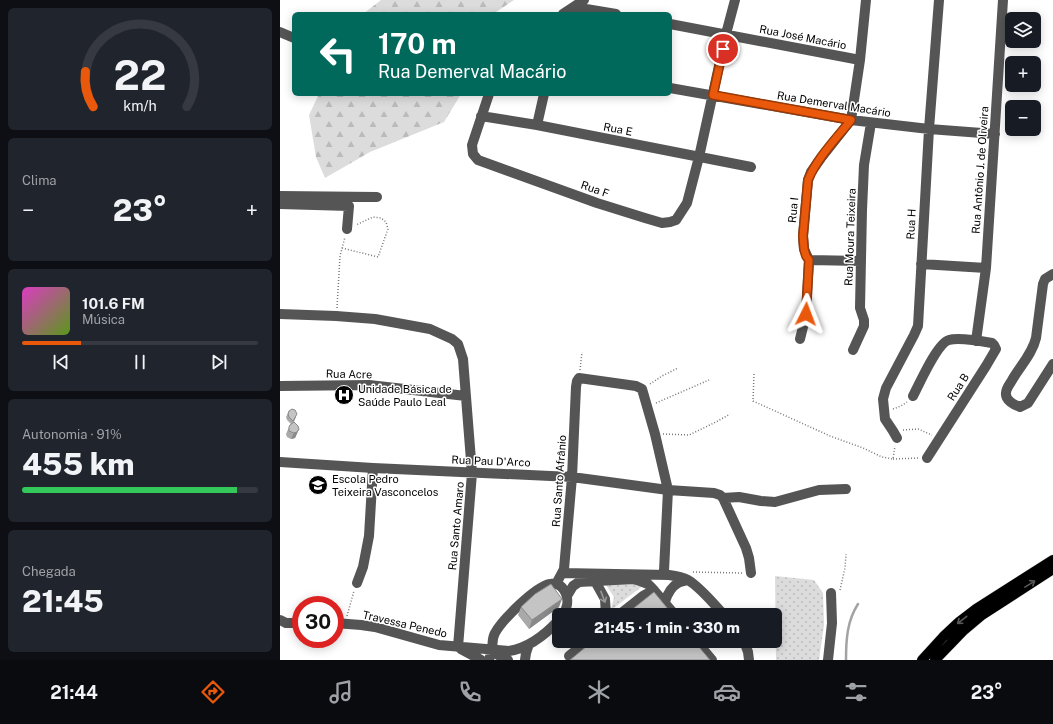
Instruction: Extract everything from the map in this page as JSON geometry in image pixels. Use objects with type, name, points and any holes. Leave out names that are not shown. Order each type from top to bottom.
[{"type":"main road","points":[[922,660],[959,622],[982,605],[1053,560]]},
{"type":"main road","points":[[935,660],[963,630],[982,615],[1053,569]]},
{"type":"street","points":[[566,12],[584,0]]},
{"type":"street","name":"Rua F","points":[[488,96],[472,145],[472,150],[478,160],[598,203],[662,223],[676,220],[687,203],[735,0]]},
{"type":"street","points":[[851,120],[860,60],[866,0]]},
{"type":"street","name":"Rua H","points":[[895,435],[885,419],[883,398],[886,388],[918,326],[929,129],[939,0]]},
{"type":"street","name":"Rua Antônio J. de Oliveira","points":[[976,341],[986,268],[1003,0]]},
{"type":"street","points":[[574,7],[604,12]]},
{"type":"street","name":"Rua José Macário","points":[[672,24],[860,60]]},
{"type":"street","points":[[280,32],[292,37]]},
{"type":"street","name":"Rua Demerval Macário","points":[[672,88],[871,123],[995,134]]},
{"type":"street","points":[[537,125],[544,96]]},
{"type":"street","name":"Rua E","points":[[481,116],[537,125],[750,167]]},
{"type":"street","name":"Rua I","points":[[800,338],[806,314],[809,260],[804,249],[803,236],[808,180],[811,172],[821,158],[851,120]]},
{"type":"street","name":"Rua Moura Teixeira","points":[[853,350],[864,326],[864,320],[860,308],[864,165],[871,123]]},
{"type":"street","points":[[280,196],[377,197]]},
{"type":"street","points":[[280,204],[349,206],[347,229]]},
{"type":"street","points":[[809,260],[861,261]]},
{"type":"street","points":[[921,264],[986,268]]},
{"type":"street","points":[[1053,270],[1053,274],[1045,279],[1043,284],[1034,346],[1014,376],[1007,390],[1006,396],[1009,401],[1018,407],[1022,407],[1028,403],[1053,364]]},
{"type":"street","points":[[280,314],[336,316]]},
{"type":"street","name":"Rua Santo Amaro","points":[[336,316],[375,319],[430,330],[452,338],[458,344],[462,354],[472,473],[458,647]]},
{"type":"street","points":[[913,396],[934,356],[943,343],[956,339],[976,341]]},
{"type":"street","name":"Rua B","points":[[927,458],[996,349],[992,343],[976,341]]},
{"type":"street","points":[[580,378],[639,386],[642,389],[655,434],[668,490],[664,571]]},
{"type":"street","name":"Rua Santo Afrânio","points":[[556,584],[564,569],[572,477],[576,387],[577,381],[580,378]]},
{"type":"street","name":"Rua Acre","points":[[280,386],[369,385],[466,396]]},
{"type":"street","name":"Rua Pau D'Arco","points":[[280,462],[373,468],[572,477],[668,490],[714,493],[723,498],[739,497],[775,502],[819,490],[846,489]]},
{"type":"street","points":[[357,583],[363,567],[369,536],[373,468]]},
{"type":"street","points":[[723,498],[746,548],[749,558],[750,573]]},
{"type":"street","points":[[562,573],[678,576],[688,580],[708,597],[718,608]]},
{"type":"street","points":[[567,596],[573,586],[583,582],[633,579],[648,584],[670,608]]},
{"type":"street","points":[[665,602],[673,587],[678,583],[688,580]]},
{"type":"street","points":[[594,581],[605,599],[606,608]]},
{"type":"street","points":[[496,660],[495,632],[518,607],[543,586],[550,584],[560,585],[567,596],[567,608]]},
{"type":"street","points":[[628,608],[643,596],[654,590]]},
{"type":"street","points":[[828,660],[835,592]]},
{"type":"street","points":[[280,620],[286,623],[292,623]]},
{"type":"street","name":"Travessa Penedo","points":[[344,623],[361,624],[375,627],[438,645],[458,647],[496,647],[518,650]]},
{"type":"street","points":[[512,660],[518,650],[552,628]]},
{"type":"street","points":[[525,660],[529,644]]},
{"type":"street","points":[[458,647],[481,660]]},
{"type":"street","points":[[489,660],[496,647]]},
{"type":"street","points":[[496,647],[498,655],[508,660]]},
{"type":"street","points":[[569,656],[579,648]]},
{"type":"street","points":[[702,648],[712,660]]},
{"type":"street","points":[[742,660],[744,657],[745,648]]},
{"type":"street","points":[[747,648],[749,660]]},
{"type":"path","points":[[336,316],[340,256],[342,248],[347,229],[373,217],[381,218],[386,222],[388,229],[378,257],[342,248]]},
{"type":"path","points":[[580,378],[582,352]]},
{"type":"path","points":[[642,389],[678,368]]},
{"type":"path","points":[[754,374],[753,400],[830,436],[863,448],[882,457],[927,458]]},
{"type":"path","points":[[647,407],[708,380]]},
{"type":"path","points":[[884,412],[901,406],[913,396]]},
{"type":"path","points":[[655,434],[689,435],[730,414]]},
{"type":"path","points":[[893,458],[895,435],[918,429],[939,438]]},
{"type":"path","points":[[835,592],[845,568],[846,554]]},
{"type":"path","points":[[344,614],[357,583]]},
{"type":"green space","points":[[381,0],[514,0],[496,12],[366,12]]},
{"type":"green space","points":[[318,96],[460,96],[444,122],[370,152],[325,178],[316,157],[309,115]]},
{"type":"green space","points":[[775,576],[814,580],[823,593],[824,625],[819,660],[776,660],[776,648],[782,648],[782,608],[775,608]]},
{"type":"green space","points":[[636,581],[644,585],[614,608],[611,608],[614,597],[604,582]]},
{"type":"building","points":[[292,409],[295,410],[297,414],[293,421],[288,414]]},
{"type":"building","points":[[294,422],[299,429],[294,433],[289,431],[289,427]]},
{"type":"building","points":[[551,584],[562,599],[532,620],[521,607],[535,594]]},
{"type":"building","points":[[654,592],[667,608],[634,608]]},
{"type":"building","points":[[585,648],[700,648],[710,660],[570,660]]},
{"type":"waterway","points":[[846,660],[846,645],[849,624],[858,604]]},
{"type":"place","name":"Unidade Básica de Saúde Paulo Leal","points":[[344,395]]},
{"type":"place","name":"Escola Pedro Teixeira Vasconcelos","points":[[318,485]]},
{"type":"route","points":[[723,49],[713,95],[851,120],[821,158],[811,172],[808,180],[803,236],[804,249],[809,260],[806,314]]}]
